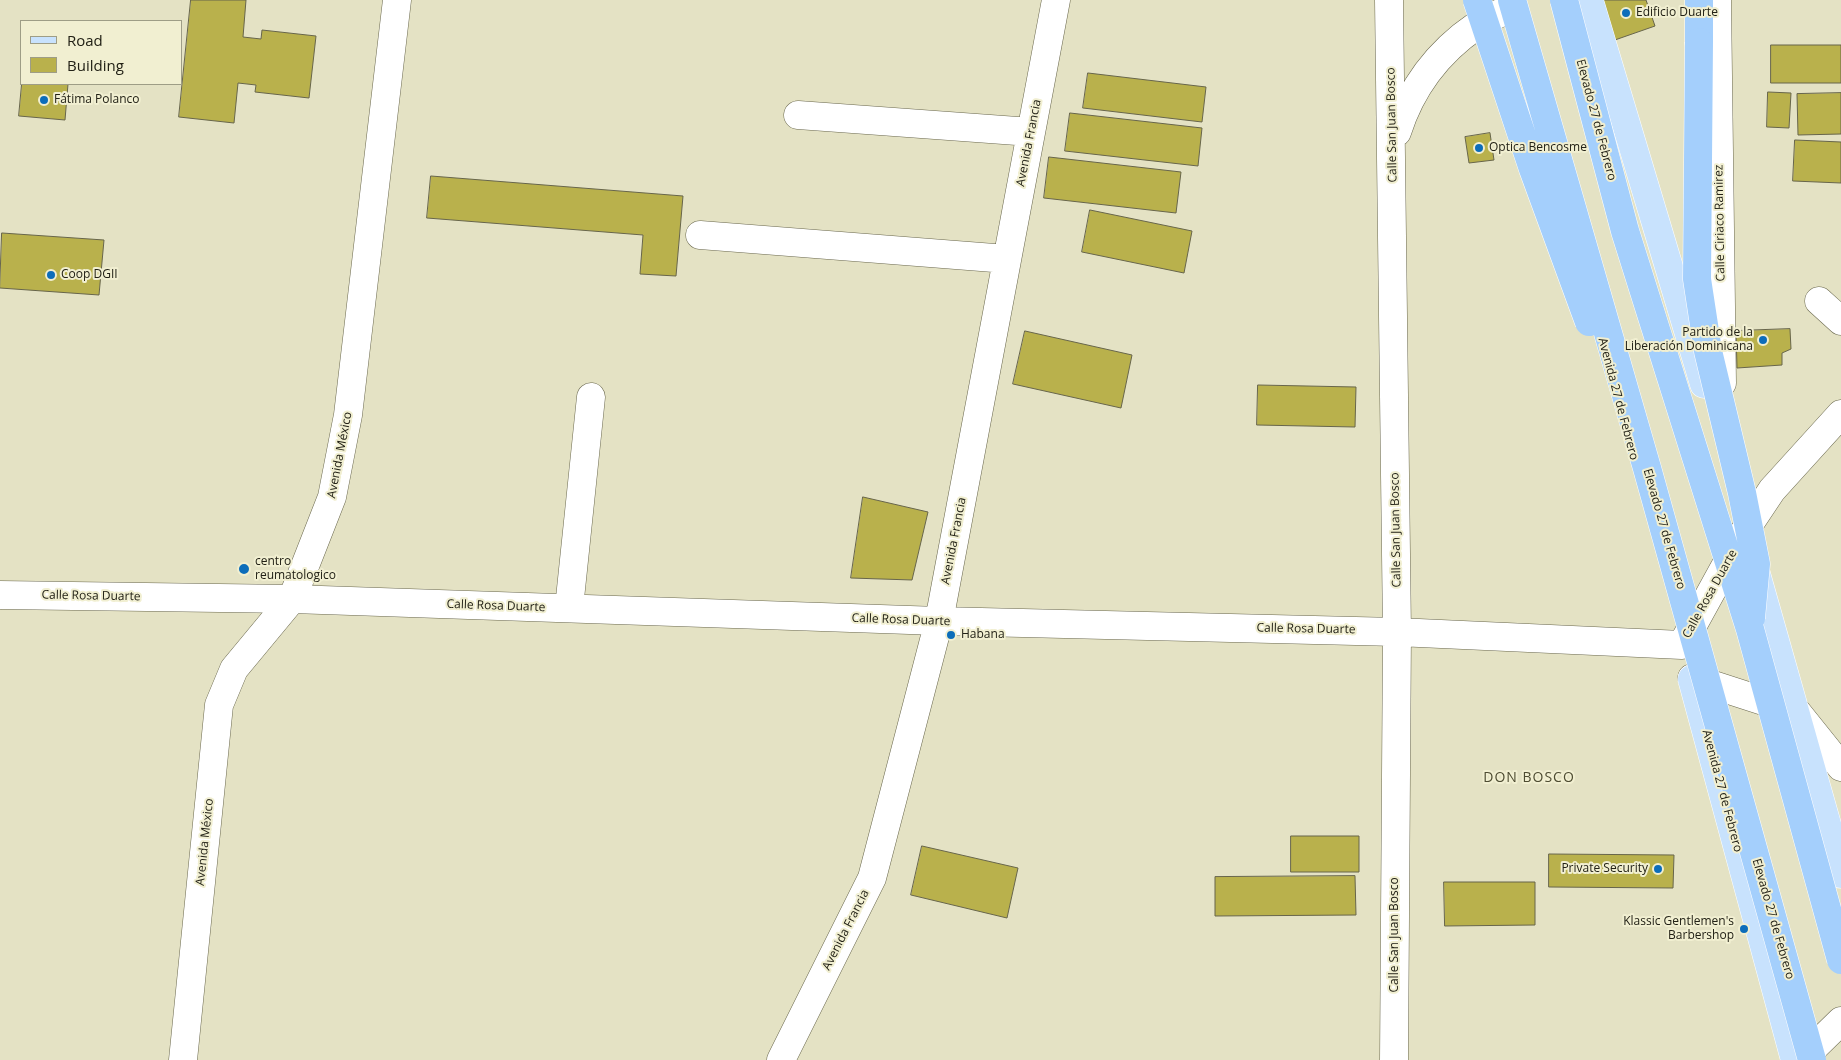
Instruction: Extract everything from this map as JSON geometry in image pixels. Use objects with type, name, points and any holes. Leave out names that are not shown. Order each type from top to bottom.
[{"type":"highway","points":[[1477,0],[1532,169],[1577,293],[1647,468]]},
{"type":"highway","name":"Elevado 27 de Febrero","points":[[1564,0],[1625,231],[1750,629],[1841,960]]},
{"type":"highway","points":[[1699,0],[1697,279],[1708,351],[1742,493],[1756,564],[1750,629]]},
{"type":"highway","name":"Elevado 27 de Febrero","points":[[1510,3],[1647,468],[1812,1060]]},
{"type":"main road","points":[[1589,0],[1723,447],[1744,532],[1797,712],[1841,874]]},
{"type":"main road","name":"Avenida 27 de Febrero","points":[[1510,3],[1636,464],[1682,645],[1795,1060]]},
{"type":"street","name":"Avenida México","points":[[183,1060],[219,706],[234,669],[292,599],[332,498],[348,415],[397,0]]},
{"type":"street","name":"Avenida Francia","points":[[781,1060],[872,878],[939,621],[1056,0]]},
{"type":"street","name":"Calle San Juan Bosco","points":[[1389,0],[1397,632],[1394,1060]]},
{"type":"street","name":"Calle Ciriaco Ramirez","points":[[1717,0],[1723,447]]},
{"type":"street","points":[[1392,146],[1404,110],[1429,70],[1447,49],[1477,25],[1510,3]]},
{"type":"street","points":[[798,115],[1031,132]]},
{"type":"street","points":[[700,235],[1007,259]]},
{"type":"street","points":[[1819,301],[1841,321]]},
{"type":"street","points":[[569,608],[591,397]]},
{"type":"street","name":"Calle Rosa Duarte","points":[[0,595],[292,599],[939,621],[1397,632],[1682,645],[1744,532],[1772,490],[1841,414]]},
{"type":"street","points":[[1692,678],[1797,712],[1841,767]]},
{"type":"street","points":[[1801,1060],[1841,1020]]},
{"type":"building","points":[[191,0],[246,0],[243,37],[261,39],[262,30],[316,36],[309,98],[255,92],[256,85],[238,83],[234,123],[179,117]]},
{"type":"building","name":"Edificio Duarte","points":[[1598,0],[1646,0],[1655,26],[1612,41]]},
{"type":"building","points":[[1771,45],[1841,45],[1841,83],[1771,83]]},
{"type":"building","points":[[1088,73],[1206,87],[1202,122],[1083,108]]},
{"type":"building","name":"Fátima Polanco","points":[[22,85],[68,85],[65,120],[19,116]]},
{"type":"building","points":[[1768,92],[1791,93],[1789,128],[1767,127]]},
{"type":"building","points":[[1841,93],[1841,134],[1798,135],[1797,94]]},
{"type":"building","points":[[1070,113],[1202,128],[1198,166],[1065,151]]},
{"type":"building","name":"Optica Bencosme","points":[[1490,133],[1494,160],[1469,163],[1465,137]]},
{"type":"building","points":[[1795,140],[1841,142],[1841,183],[1793,181]]},
{"type":"building","points":[[1049,157],[1181,172],[1176,213],[1044,198]]},
{"type":"building","points":[[431,176],[683,196],[676,276],[640,274],[643,235],[427,218]]},
{"type":"building","points":[[1090,210],[1192,231],[1184,273],[1082,252]]},
{"type":"building","name":"Coop DGII","points":[[2,233],[104,240],[99,295],[0,288]]},
{"type":"building","name":"Partido de la Liberación Dominicana","points":[[1790,329],[1791,349],[1782,353],[1782,365],[1737,368],[1736,331]]},
{"type":"building","points":[[1025,331],[1132,355],[1121,408],[1013,384]]},
{"type":"building","points":[[1258,385],[1356,387],[1355,427],[1257,425]]},
{"type":"building","points":[[863,497],[928,512],[912,580],[851,578]]},
{"type":"building","points":[[1291,836],[1359,836],[1359,872],[1291,872]]},
{"type":"building","points":[[922,846],[1018,868],[1007,918],[911,895]]},
{"type":"building","points":[[1549,854],[1674,855],[1673,888],[1549,887]]},
{"type":"building","points":[[1355,876],[1356,915],[1215,916],[1215,877]]},
{"type":"building","points":[[1444,882],[1535,882],[1535,925],[1445,926]]},
{"type":"place","name":"Edificio Duarte","points":[[1626,13]]},
{"type":"place","name":"Fátima Polanco","points":[[44,100]]},
{"type":"place","name":"Optica Bencosme","points":[[1479,148]]},
{"type":"place","name":"Coop DGII","points":[[51,275]]},
{"type":"place","name":"Partido de la Liberación Dominicana","points":[[1763,340]]},
{"type":"place","name":"centro reumatologico","points":[[244,569]]},
{"type":"place","name":"Habana","points":[[951,635]]},
{"type":"place","name":"Private Security","points":[[1658,869]]},
{"type":"place","name":"Klassic Gentlemen's Barbershop","points":[[1744,929]]},
{"type":"district","name":"DON BOSCO","points":[[1529,778]]}]
